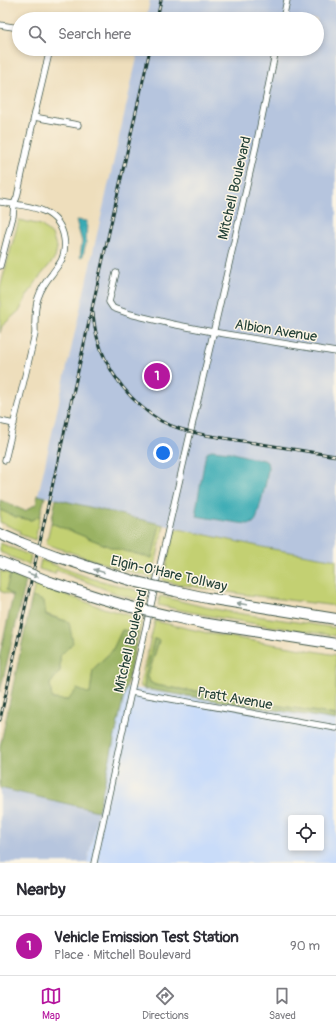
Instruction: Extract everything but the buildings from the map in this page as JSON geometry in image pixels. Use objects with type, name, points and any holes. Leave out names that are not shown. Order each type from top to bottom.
[{"type":"highway","name":"Elgin-O'Hare Tollway","points":[[0,534],[56,556],[137,582],[207,598],[336,619]]},
{"type":"highway","points":[[0,562],[50,582],[131,607],[202,623],[336,644]]},
{"type":"highway","points":[[262,607],[302,608],[336,612]]},
{"type":"highway","points":[[282,636],[336,650]]},
{"type":"street","points":[[284,12],[287,0]]},
{"type":"street","points":[[0,25],[12,27]]},
{"type":"street","points":[[0,266],[13,216],[14,204],[17,197],[48,56]]},
{"type":"street","name":"Mitchell Boulevard","points":[[94,863],[131,692],[256,146],[275,56]]},
{"type":"street","points":[[34,117],[78,125]]},
{"type":"street","points":[[0,202],[44,211],[54,218],[60,225],[65,241],[62,259],[45,283],[38,298],[34,313],[35,334],[5,460]]},
{"type":"street","points":[[116,272],[109,302],[113,308],[130,314],[213,332]]},
{"type":"street","name":"Albion Avenue","points":[[213,332],[336,352]]},
{"type":"street","points":[[0,421],[14,424]]},
{"type":"street","name":"Pratt Avenue","points":[[131,692],[336,728]]},
{"type":"shaded area","points":[[150,0],[336,0],[336,560],[267,548],[38,495],[137,56],[324,56],[324,12],[147,12]]},
{"type":"shaded area","points":[[126,687],[336,720],[336,863],[87,863]]},
{"type":"shaded area","points":[[0,788],[98,811],[87,863],[0,863]]},
{"type":"green space","points":[[19,220],[41,225],[52,235],[57,248],[55,258],[38,279],[20,310],[2,326],[0,333],[0,288]]},
{"type":"green space","points":[[38,495],[45,497],[40,516],[31,520],[16,517],[0,510],[0,500],[25,511],[36,504]]},
{"type":"green space","points":[[56,499],[160,524],[152,558],[113,548],[51,523]]},
{"type":"green space","points":[[0,510],[16,517],[31,520],[40,516],[35,540],[19,534],[20,531],[0,522]]},
{"type":"green space","points":[[51,523],[113,548],[152,558],[160,524],[164,525],[152,578],[46,544]]},
{"type":"green space","points":[[178,529],[267,548],[336,560],[336,606],[241,594],[163,581],[173,535]]},
{"type":"green space","points":[[0,543],[31,556],[29,565],[0,552]]},
{"type":"green space","points":[[41,560],[90,578],[147,593],[145,602],[120,595],[56,570],[55,574],[39,569]]},
{"type":"green space","points":[[0,571],[10,574],[9,580],[13,596],[0,591]]},
{"type":"green space","points":[[10,574],[26,581],[0,692],[0,654],[13,596],[6,590]]},
{"type":"green space","points":[[35,584],[103,608],[142,619],[139,632],[122,630],[112,651],[93,669],[90,695],[68,700],[52,699],[50,684],[60,671],[60,656],[69,622],[46,614],[32,597]]},
{"type":"green space","points":[[160,596],[230,612],[336,628],[336,636],[225,619],[158,605]]},
{"type":"green space","points":[[32,597],[44,601],[46,615],[69,622],[73,643],[60,656],[60,671],[50,684],[52,699],[68,700],[77,689],[90,694],[93,669],[112,651],[122,630],[139,632],[98,811],[0,788],[0,747]]},
{"type":"green space","points":[[155,621],[212,634],[336,655],[336,715],[219,697],[198,691],[155,685],[150,682],[148,676],[159,641],[154,639],[145,676],[144,689],[141,687],[140,683]]},
{"type":"green space","points":[[154,639],[159,640],[148,676],[150,682],[155,685],[198,691],[219,697],[336,715],[336,720],[144,689],[145,676]]},
{"type":"water","points":[[76,220],[87,221],[86,242],[83,256],[80,257],[82,242]]},
{"type":"water","points":[[211,450],[230,452],[267,462],[268,467],[266,482],[257,517],[252,524],[197,516],[196,510],[205,458],[207,453]]},
{"type":"railway","points":[[158,12],[161,0]]},
{"type":"railway","points":[[0,720],[148,56]]},
{"type":"railway","points":[[93,313],[95,330],[102,352],[114,375],[140,406],[161,421],[182,430],[205,435],[336,456]]},
{"type":"place","name":"Vehicle Emission Test Station","points":[[157,376]]}]
